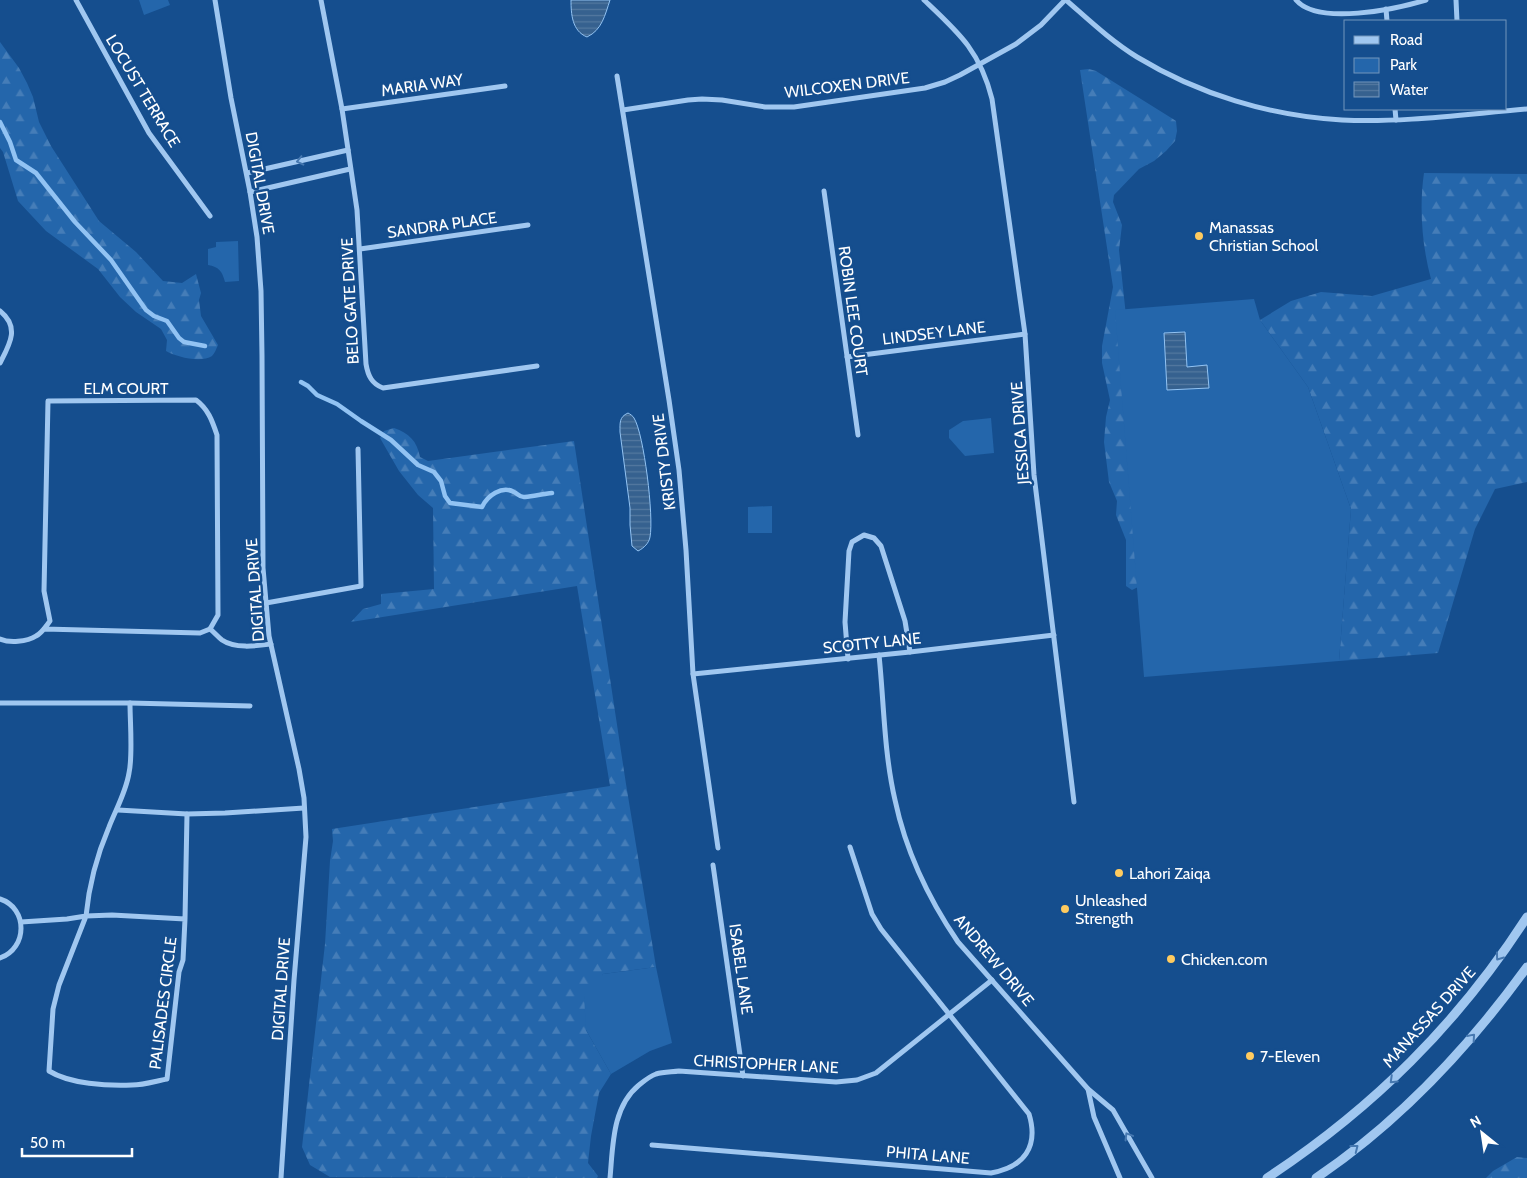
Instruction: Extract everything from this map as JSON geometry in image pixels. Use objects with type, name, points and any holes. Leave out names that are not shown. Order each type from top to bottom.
[{"type":"street","name":"LOCUST TERRACE","points":[[76,0],[150,133],[210,216]]},
{"type":"street","name":"DIGITAL DRIVE","points":[[215,0],[257,238],[261,291],[264,462],[263,568],[271,644],[299,769],[306,837],[294,980],[281,1178]]},
{"type":"street","name":"BELO GATE DRIVE","points":[[321,0],[342,109],[357,210],[368,375],[378,386],[384,388],[537,366]]},
{"type":"street","name":"JESSICA DRIVE","points":[[924,0],[961,35],[980,64],[992,99],[1025,334],[1034,475],[1074,802]]},
{"type":"street","points":[[1066,0],[1107,36],[1136,56],[1166,73],[1217,94],[1253,105],[1299,115],[1342,120],[1396,120],[1527,109]]},
{"type":"street","name":"WILCOXEN DRIVE","points":[[623,110],[702,100],[722,100],[765,107],[812,105],[925,88],[945,82],[1029,36],[1066,0]]},
{"type":"street","points":[[1296,0],[1301,6],[1309,10],[1354,14],[1426,0]]},
{"type":"street","points":[[1456,0],[1457,20]]},
{"type":"street","points":[[1386,9],[1387,20]]},
{"type":"street","name":"KRISTY DRIVE","points":[[616,76],[623,110],[679,470],[686,550],[693,674],[718,848]]},
{"type":"street","name":"MARIA WAY","points":[[342,109],[505,86]]},
{"type":"street","points":[[1395,110],[1396,120]]},
{"type":"street","points":[[247,173],[348,150]]},
{"type":"street","points":[[250,192],[350,169]]},
{"type":"street","name":"ROBIN LEE COURT","points":[[824,190],[858,434]]},
{"type":"street","name":"SANDRA PLACE","points":[[360,249],[528,225]]},
{"type":"street","points":[[0,311],[11,324],[12,334],[0,363]]},
{"type":"street","name":"LINDSEY LANE","points":[[847,357],[1025,334]]},
{"type":"street","name":"ELM COURT","points":[[44,629],[50,621],[44,591],[48,401],[196,400],[205,406],[217,434],[218,615],[210,629]]},
{"type":"street","points":[[266,603],[361,586],[358,449]]},
{"type":"street","points":[[848,658],[844,622],[849,551],[852,542],[864,535],[874,538],[881,546],[905,621],[910,652]]},
{"type":"street","points":[[0,639],[19,642],[35,637],[44,629],[200,633],[210,629],[224,641],[239,645],[271,644]]},
{"type":"street","name":"SCOTTY LANE","points":[[693,674],[1054,636]]},
{"type":"street","name":"ANDREW DRIVE","points":[[879,655],[889,767],[895,799],[904,834],[916,866],[940,916],[958,942],[1088,1088],[1112,1110],[1152,1178]]},
{"type":"street","points":[[0,703],[130,703],[250,706]]},
{"type":"street","name":"PALISADES CIRCLE","points":[[130,703],[130,771],[118,810],[109,825],[99,853],[88,896],[86,916],[59,984],[53,1009],[49,1071],[60,1077],[89,1083],[133,1085],[167,1079],[179,972],[183,960],[187,814]]},
{"type":"street","points":[[118,810],[187,814],[304,808]]},
{"type":"street","name":"PHITA LANE","points":[[652,1145],[991,1173],[1013,1167],[1024,1158],[1033,1137],[1029,1114],[876,921],[850,847]]},
{"type":"street","name":"ISABEL LANE","points":[[713,865],[744,1076]]},
{"type":"street","points":[[0,899],[12,906],[21,922],[21,933],[18,943],[12,951],[0,958]]},
{"type":"street","name":"PALISADES CIRCLE","points":[[21,922],[112,915],[185,919]]},
{"type":"street","name":"MANASSAS DRIVE","points":[[1267,1178],[1344,1122],[1419,1055],[1486,976],[1527,917]]},
{"type":"street","points":[[1316,1178],[1365,1141],[1451,1062],[1482,1026],[1527,967]]},
{"type":"street","name":"CHRISTOPHER LANE","points":[[610,1178],[616,1126],[620,1112],[627,1098],[646,1079],[655,1074],[679,1071],[836,1082],[857,1080],[876,1073],[992,980]]},
{"type":"street","name":"ANDREW DRIVE","points":[[1088,1088],[1094,1117],[1120,1178]]},
{"type":"green space","points":[[139,0],[168,0],[170,5],[144,15]]},
{"type":"green space","points":[[0,42],[19,68],[27,83],[33,97],[39,122],[51,146],[99,221],[136,252],[163,281],[182,283],[196,274],[201,293],[199,300],[201,316],[218,345],[212,356],[202,359],[189,358],[166,351],[167,340],[161,329],[136,312],[120,297],[98,269],[46,231],[18,201],[3,152],[0,148]]},
{"type":"green space","points":[[1089,69],[1096,71],[1176,121],[1177,131],[1175,141],[1166,151],[1154,161],[1139,169],[1114,195],[1113,202],[1122,225],[1119,250],[1126,316],[1119,338],[1120,362],[1127,375],[1140,586],[1132,590],[1126,586],[1126,540],[1116,515],[1117,501],[1109,482],[1104,442],[1106,417],[1110,400],[1102,363],[1102,346],[1113,287],[1080,70]]},
{"type":"green space","points":[[1424,173],[1527,174],[1527,482],[1495,489],[1475,529],[1438,653],[1339,661],[1351,509],[1308,387],[1260,320],[1291,301],[1321,292],[1372,296],[1431,279],[1425,253],[1422,226],[1422,186]]},
{"type":"green space","points":[[238,241],[239,281],[225,282],[220,270],[208,265],[208,249],[216,247],[216,242]]},
{"type":"green space","points":[[1254,299],[1260,320],[1308,387],[1351,509],[1339,661],[1144,677],[1115,310]]},
{"type":"green space","points":[[991,418],[994,453],[965,456],[949,438],[949,430],[963,421]]},
{"type":"green space","points":[[394,428],[412,438],[417,446],[420,457],[428,461],[574,441],[656,967],[603,974],[586,1030],[611,1074],[599,1093],[591,1136],[588,1163],[598,1176],[597,1178],[330,1177],[310,1165],[302,1147],[325,944],[333,841],[332,829],[610,786],[577,586],[351,622],[363,609],[381,604],[381,594],[434,589],[433,508],[418,495],[399,471],[380,438],[384,431]]},
{"type":"green space","points":[[772,506],[772,533],[748,533],[748,507]]},
{"type":"green space","points":[[656,967],[672,1043],[650,1051],[611,1074],[586,1030],[584,995],[603,974]]},
{"type":"green space","points":[[1517,1157],[1527,1158],[1527,1178],[1486,1178],[1493,1171]]},
{"type":"water","points":[[571,0],[610,0],[600,26],[587,37],[578,31],[573,22]]},
{"type":"water","points":[[1185,332],[1187,367],[1207,365],[1209,388],[1167,390],[1164,333]]},
{"type":"water","points":[[628,413],[634,417],[638,427],[645,457],[651,512],[649,541],[638,551],[632,546],[630,508],[620,432],[622,418]]},
{"type":"waterway","points":[[0,122],[16,160],[36,173],[75,222],[111,260],[146,310],[154,316],[167,321],[184,342],[205,346]]},
{"type":"waterway","points":[[301,382],[317,395],[337,404],[391,440],[418,465],[434,472],[441,481],[445,496],[450,503],[482,507],[487,499],[495,493],[505,490],[523,497],[552,493]]},
{"type":"place","name":"Manassas Christian School","points":[[1199,236]]},
{"type":"place","name":"Lahori Zaiqa","points":[[1119,873]]},
{"type":"place","name":"Unleashed Strength","points":[[1065,909]]},
{"type":"place","name":"Chicken.com","points":[[1171,959]]},
{"type":"place","name":"7-Eleven","points":[[1250,1056]]}]
